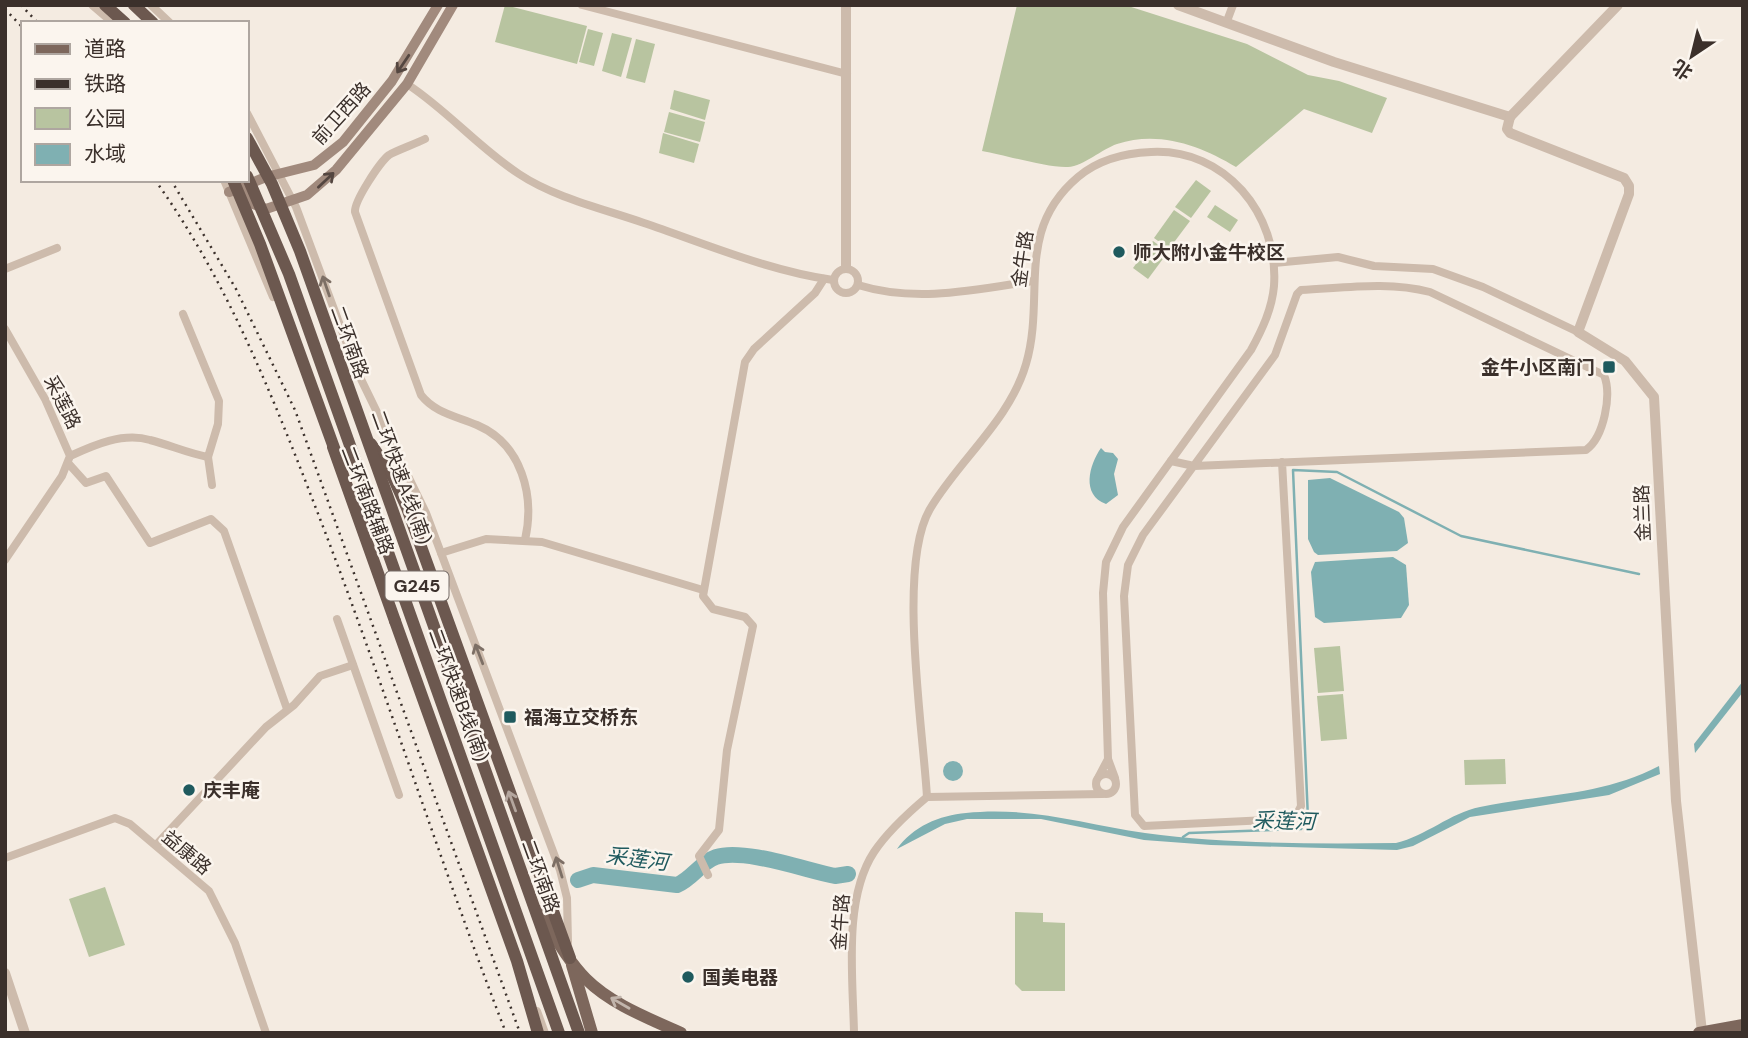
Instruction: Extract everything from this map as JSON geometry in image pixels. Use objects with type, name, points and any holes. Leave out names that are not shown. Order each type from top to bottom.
[{"type":"highway","points":[[105,5],[125,21]]},
{"type":"highway","points":[[132,5],[149,21]]},
{"type":"highway","name":"二环快速A线(南)","points":[[248,140],[272,184],[294,234],[578,1033]]},
{"type":"highway","points":[[243,182],[245,206],[525,984],[538,1033]]},
{"type":"highway","name":"二环快速B线(南)","points":[[243,182],[283,258],[560,1033]]},
{"type":"highway","points":[[362,423],[402,495],[570,958]]},
{"type":"highway","points":[[333,447],[355,497],[374,527],[397,575]]},
{"type":"highway","points":[[353,454],[374,527],[396,621]]},
{"type":"main road","name":"前卫西路","points":[[248,181],[314,165],[343,142],[391,82],[438,5]]},
{"type":"main road","name":"前卫西路","points":[[272,207],[293,201],[322,185],[336,170],[407,83],[453,5]]},
{"type":"main road","name":"二环南路","points":[[243,182],[272,207],[578,1033]]},
{"type":"main road","points":[[243,182],[251,203],[272,207]]},
{"type":"main road","name":"二环南路","points":[[272,207],[560,1033]]},
{"type":"main road","points":[[523,884],[585,978],[606,995],[681,1033]]},
{"type":"main road","points":[[570,958],[592,1033]]},
{"type":"main road","points":[[1700,1032],[1743,1025]]},
{"type":"street","points":[[92,5],[111,21]]},
{"type":"street","points":[[151,5],[168,21]]},
{"type":"street","points":[[582,5],[847,74]]},
{"type":"street","points":[[846,5],[846,268]]},
{"type":"street","points":[[1178,5],[1334,62],[1510,117]]},
{"type":"street","points":[[1227,21],[1233,5]]},
{"type":"street","points":[[1274,263],[1338,257],[1374,266],[1433,269],[1483,287],[1578,332],[1629,194],[1629,186],[1624,178],[1510,133],[1507,129],[1510,117],[1618,5]]},
{"type":"street","points":[[407,83],[433,101],[502,162],[534,183],[727,251],[834,280]]},
{"type":"street","points":[[248,115],[293,201],[357,371],[415,489],[441,552],[560,870],[566,898],[570,958]]},
{"type":"street","points":[[425,139],[404,151],[389,155],[357,198],[355,212],[421,395],[435,410],[490,432],[517,462],[529,505],[525,540]]},
{"type":"street","name":"金牛路","points":[[854,1033],[854,909],[860,880],[875,850],[927,797],[914,627],[917,546],[930,508],[1004,408],[1023,374],[1033,334],[1033,281],[1040,232],[1055,201],[1079,175],[1095,165],[1140,152],[1164,151],[1191,156],[1241,187],[1252,199],[1268,232],[1274,263],[1271,303],[1256,341],[1123,527],[1107,562],[1103,593],[1108,759]]},
{"type":"street","name":"二环南路辅路","points":[[243,182],[359,521],[545,1033]]},
{"type":"street","points":[[5,269],[57,248]]},
{"type":"street","points":[[846,268],[836,273],[834,280],[837,290],[850,293],[858,285]]},
{"type":"street","points":[[846,268],[855,272],[858,285]]},
{"type":"street","points":[[708,875],[699,856],[719,830],[727,750],[753,626],[745,617],[713,610],[703,596],[745,362],[754,349],[816,293],[824,279]]},
{"type":"street","points":[[858,285],[880,292],[953,295],[1033,281]]},
{"type":"street","points":[[1171,461],[1194,466],[1282,462],[1586,450],[1597,440],[1606,404],[1606,380],[1604,375],[1430,292],[1409,286],[1301,290],[1295,298],[1288,328],[1275,355],[1194,466],[1143,534],[1126,576],[1135,815],[1144,826],[1287,819],[1296,817],[1301,806],[1282,462]]},
{"type":"street","points":[[183,314],[219,401],[218,424],[208,457],[212,485]]},
{"type":"street","name":"采莲路","points":[[5,329],[45,399],[69,460]]},
{"type":"street","name":"金兰路","points":[[1578,332],[1625,361],[1637,372],[1654,397],[1676,801],[1700,1032]]},
{"type":"street","points":[[5,561],[69,460],[126,437],[148,439],[184,453],[208,457]]},
{"type":"street","points":[[69,460],[86,483],[106,476],[150,542],[211,519],[224,531],[287,709]]},
{"type":"street","points":[[441,552],[486,539],[525,540],[704,590]]},
{"type":"street","points":[[337,619],[399,795]]},
{"type":"street","points":[[156,845],[266,727],[320,676],[353,665]]},
{"type":"street","points":[[927,797],[1111,794],[1116,784],[1108,759]]},
{"type":"street","points":[[1102,794],[1096,787],[1097,778],[1108,759]]},
{"type":"street","points":[[1076,795],[1097,778],[1109,774],[1116,784],[1134,790]]},
{"type":"street","name":"益康路","points":[[5,858],[115,818],[130,824],[209,891],[235,943],[266,1033]]},
{"type":"street","points":[[5,974],[25,1033]]},
{"type":"green space","points":[[505,5],[587,26],[577,64],[495,42]]},
{"type":"green space","points":[[1017,5],[1125,5],[1247,44],[1308,75],[1339,81],[1387,98],[1372,133],[1304,109],[1236,167],[1194,147],[1164,140],[1133,140],[1117,144],[1080,164],[1068,167],[982,151]]},
{"type":"green space","points":[[588,29],[603,33],[594,66],[579,62]]},
{"type":"green space","points":[[612,33],[632,38],[621,77],[602,71]]},
{"type":"green space","points":[[636,39],[655,44],[645,83],[626,78]]},
{"type":"green space","points":[[674,90],[710,100],[705,120],[670,109]]},
{"type":"green space","points":[[669,112],[705,122],[700,142],[664,132]]},
{"type":"green space","points":[[663,133],[699,144],[694,163],[659,153]]},
{"type":"green space","points":[[1196,180],[1211,191],[1191,218],[1175,207]]},
{"type":"green space","points":[[1215,205],[1238,220],[1230,232],[1207,217]]},
{"type":"green space","points":[[1174,210],[1190,221],[1169,249],[1154,238]]},
{"type":"green space","points":[[1153,241],[1168,252],[1148,279],[1133,268]]},
{"type":"green space","points":[[1340,646],[1344,691],[1318,693],[1314,648]]},
{"type":"green space","points":[[1343,694],[1347,739],[1321,741],[1317,696]]},
{"type":"green space","points":[[1505,759],[1506,784],[1465,785],[1464,760]]},
{"type":"green space","points":[[105,887],[125,945],[89,957],[69,899]]},
{"type":"green space","points":[[1015,912],[1043,913],[1043,922],[1065,923],[1065,991],[1022,991],[1015,984]]},
{"type":"water","points":[[1101,448],[1105,452],[1113,453],[1118,459],[1114,474],[1118,495],[1106,504],[1098,500],[1090,487],[1093,463]]},
{"type":"water","points":[[1330,478],[1399,512],[1404,518],[1408,543],[1397,551],[1318,555],[1314,552],[1308,539],[1308,480]]},
{"type":"water","points":[[1393,557],[1406,565],[1409,605],[1401,618],[1324,623],[1315,617],[1311,572],[1315,562]]},
{"type":"water","points":[[1743,681],[1743,692],[1695,753],[1694,744]]},
{"type":"water","points":[[953,761],[960,764],[963,771],[960,778],[953,781],[946,778],[943,771],[946,764]]},
{"type":"water","name":"采莲河","points":[[1659,766],[1660,774],[1609,795],[1470,817],[1413,846],[1397,850],[1211,845],[1144,840],[1041,819],[967,819],[945,824],[897,849],[910,834],[937,819],[989,811],[1034,814],[1145,833],[1207,839],[1396,843],[1469,810],[1594,789]]},
{"type":"waterway","points":[[1183,837],[1189,833],[1301,829],[1308,819],[1293,470],[1337,472],[1461,536],[1639,574]]},
{"type":"waterway","name":"采莲河","points":[[578,880],[593,875],[677,885],[711,859],[728,855],[758,857],[835,876],[848,874]]},
{"type":"railway","points":[[21,5],[36,21]]},
{"type":"railway","points":[[5,9],[21,26]]},
{"type":"railway","points":[[156,182],[181,218],[226,299],[283,425],[342,576],[506,1033]]},
{"type":"railway","points":[[172,182],[236,289],[295,410],[520,1033]]},
{"type":"place","name":"师大附小金牛校区","points":[[1119,252]]},
{"type":"place","name":"金牛小区南门","points":[[1609,367]]},
{"type":"place","name":"福海立交桥东","points":[[510,717]]},
{"type":"place","name":"庆丰庵","points":[[189,790]]},
{"type":"place","name":"国美电器","points":[[688,977]]}]
